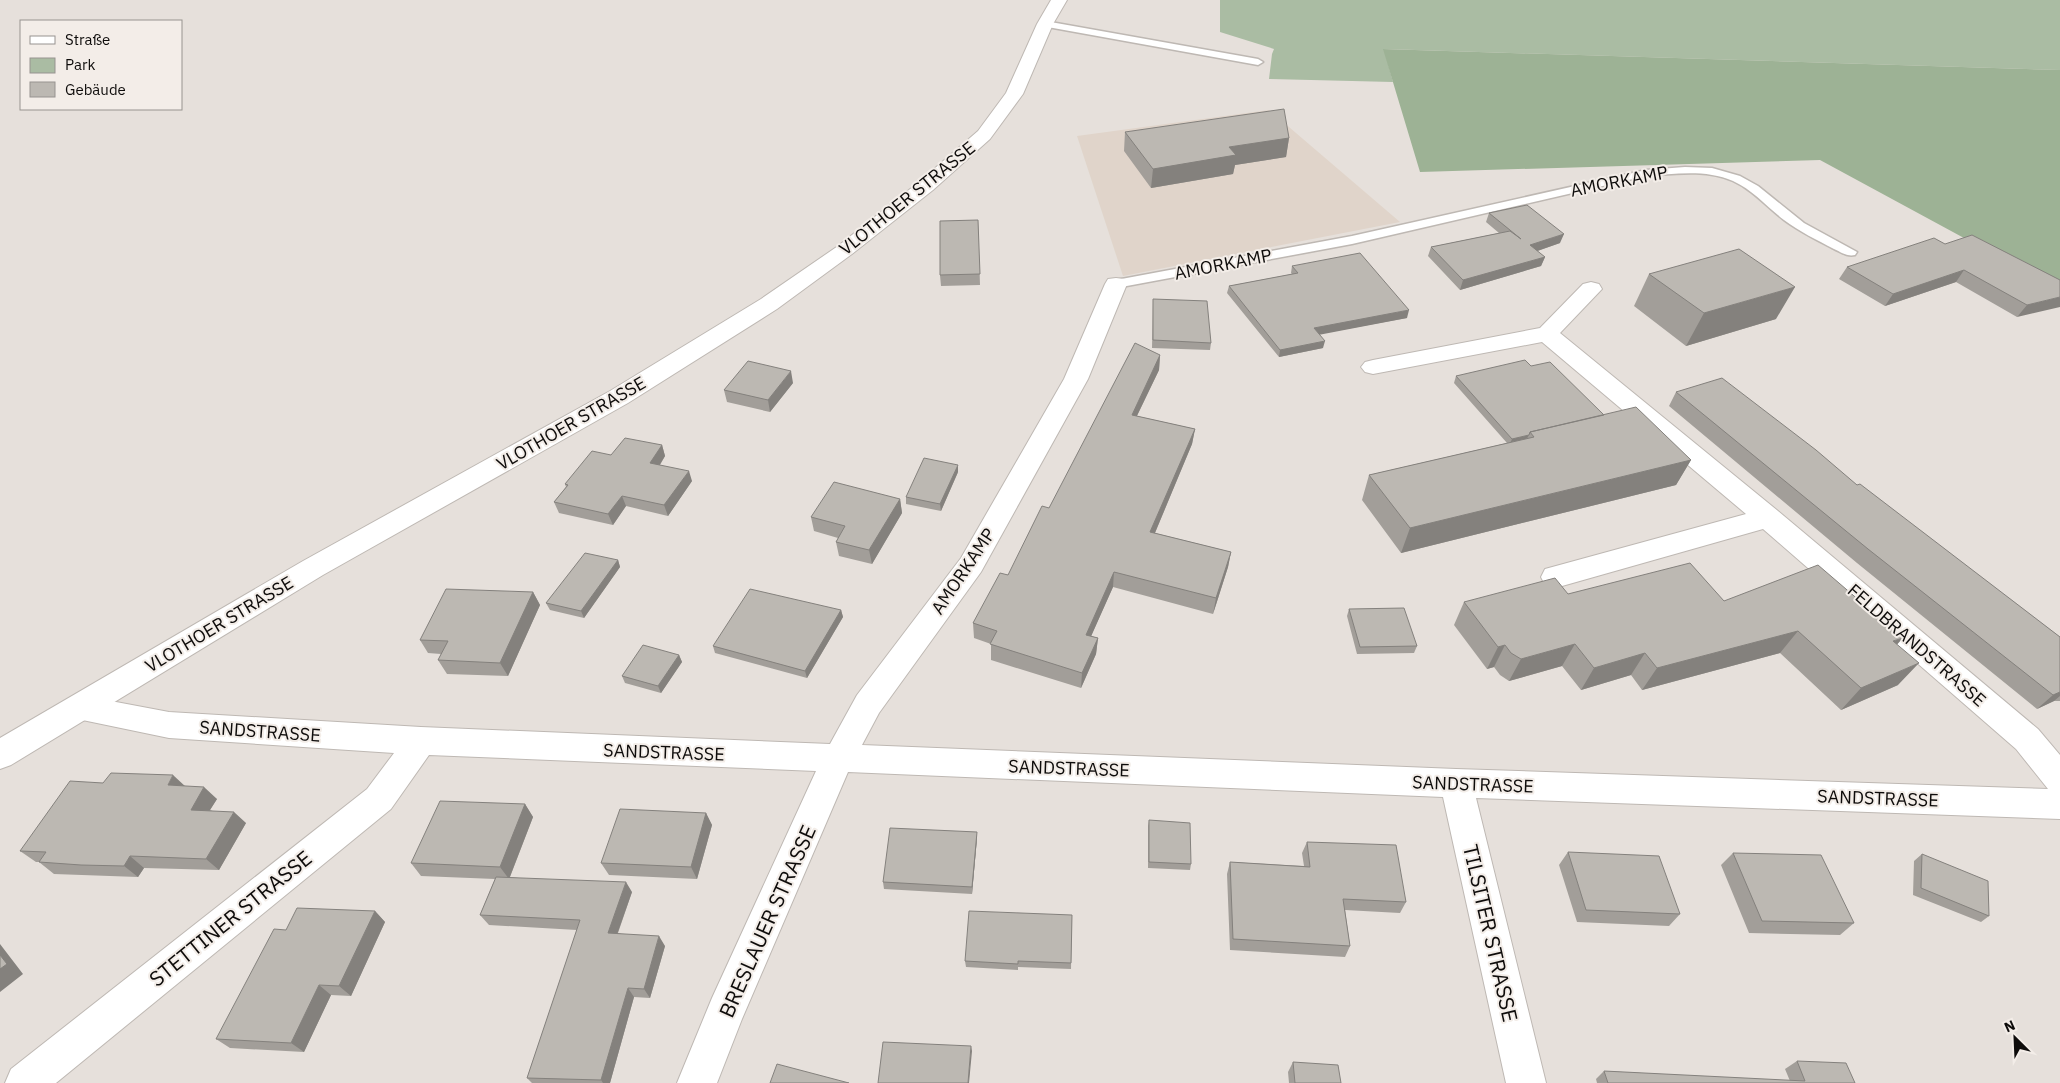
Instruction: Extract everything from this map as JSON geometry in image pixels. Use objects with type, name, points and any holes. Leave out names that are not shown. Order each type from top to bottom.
[{"type":"street","name":"VLOTHOER STRASSE","points":[[0,755],[313,568],[619,397],[768,304],[845,250],[926,186],[984,135],[1014,94],[1045,24],[1059,0]]},
{"type":"street","name":"AMORKAMP","points":[[838,759],[868,704],[972,564],[1076,379],[1116,284]]},
{"type":"street","points":[[1373,367],[1547,334],[1591,289]]},
{"type":"street","name":"FELDBRANDSTRASSE","points":[[1547,334],[1641,422],[1768,518],[2027,739],[2060,779]]},
{"type":"street","points":[[1555,576],[1768,518]]},
{"type":"street","name":"SANDSTRASSE","points":[[79,708],[169,725],[421,741],[1456,783],[2060,804]]},
{"type":"street","name":"STETTINER STRASSE","points":[[25,1083],[378,799],[421,741]]},
{"type":"street","name":"BRESLAUER STRASSE","points":[[697,1083],[726,1012],[838,759]]},
{"type":"street","name":"TILSITER STRASSE","points":[[1456,783],[1526,1083]]},
{"type":"lane","points":[[1045,24],[1258,62]]},
{"type":"lane","name":"AMORKAMP","points":[[1116,284],[1352,240],[1646,173],[1689,169],[1717,172],[1746,183],[1772,202],[1792,221],[1850,252]]},
{"type":"shaded area","points":[[1269,110],[1400,222],[1123,276],[1077,136]]},
{"type":"green space","points":[[1220,0],[2060,0],[2060,70],[1384,49],[1393,82],[1269,79],[1274,49],[1220,32]]},
{"type":"green space","points":[[1383,49],[2060,70],[2060,290],[1820,160],[1420,172]]},
{"type":"building","points":[[1284,109],[1289,138],[1229,147],[1236,155],[1153,169],[1125,132]]},
{"type":"building","points":[[1527,205],[1564,234],[1530,245],[1545,257],[1463,280],[1431,247],[1510,231],[1521,239],[1489,213]]},
{"type":"building","points":[[978,220],[980,274],[940,275],[940,221]]},
{"type":"building","points":[[1972,235],[2060,280],[2060,297],[2027,305],[1964,270],[1893,294],[1847,267],[1934,238],[1945,244]]},
{"type":"building","points":[[1739,249],[1795,287],[1704,313],[1649,274]]},
{"type":"building","points":[[1360,253],[1409,310],[1314,328],[1325,341],[1280,350],[1229,286],[1298,273],[1292,266]]},
{"type":"building","points":[[1153,299],[1207,301],[1211,343],[1153,340]]},
{"type":"building","points":[[1135,343],[1160,355],[1132,415],[1195,429],[1150,532],[1231,552],[1216,598],[1114,572],[1086,635],[1098,638],[1082,673],[990,644],[997,631],[973,623],[1000,573],[1008,575],[1042,506],[1049,508]]},
{"type":"building","points":[[1525,360],[1531,366],[1550,362],[1604,415],[1530,432],[1529,435],[1512,439],[1456,376]]},
{"type":"building","points":[[748,361],[791,371],[768,400],[724,390]]},
{"type":"building","points":[[1722,378],[1816,450],[1857,485],[1860,484],[2060,637],[2060,692],[2053,695],[1868,549],[1676,392]]},
{"type":"building","points":[[1636,407],[1691,460],[1410,528],[1369,475],[1534,437],[1530,432]]},
{"type":"building","points":[[625,438],[662,445],[650,463],[689,471],[664,505],[622,496],[608,514],[554,502],[568,485],[565,484],[592,451],[611,455]]},
{"type":"building","points":[[924,458],[958,465],[940,504],[906,497]]},
{"type":"building","points":[[834,482],[900,499],[869,550],[836,542],[845,526],[811,517]]},
{"type":"building","points":[[585,553],[618,560],[581,611],[546,603]]},
{"type":"building","points":[[1690,563],[1724,601],[1818,565],[1903,638],[1893,641],[1919,663],[1861,688],[1798,631],[1657,668],[1645,653],[1594,668],[1575,644],[1521,659],[1511,653],[1505,645],[1498,647],[1464,602],[1555,578],[1568,594]]},
{"type":"building","points":[[446,589],[533,592],[500,663],[438,660],[448,641],[420,640]]},
{"type":"building","points":[[750,589],[841,610],[805,671],[713,646]]},
{"type":"building","points":[[1404,608],[1417,646],[1360,647],[1349,609]]},
{"type":"building","points":[[643,645],[679,655],[658,686],[622,676]]},
{"type":"building","points":[[111,773],[173,775],[168,785],[204,787],[191,810],[234,812],[206,859],[130,856],[124,866],[81,865],[39,862],[46,852],[20,851],[70,781],[103,783]]},
{"type":"building","points":[[440,801],[525,804],[500,867],[411,863]]},
{"type":"building","points":[[620,809],[706,813],[691,867],[601,863]]},
{"type":"building","points":[[1149,820],[1190,823],[1191,864],[1149,862]]},
{"type":"building","points":[[890,828],[977,832],[972,887],[883,882]]},
{"type":"building","points":[[1307,842],[1396,845],[1406,902],[1343,899],[1350,946],[1233,939],[1230,862],[1310,867]]},
{"type":"building","points":[[1568,852],[1659,856],[1680,914],[1586,910]]},
{"type":"building","points":[[1733,853],[1821,855],[1854,923],[1762,921]]},
{"type":"building","points":[[1922,854],[1988,881],[1989,916],[1921,888]]},
{"type":"building","points":[[496,877],[626,882],[608,933],[659,936],[644,989],[628,988],[601,1080],[527,1078],[580,920],[480,915]]},
{"type":"building","points":[[297,908],[375,911],[339,986],[319,985],[291,1043],[216,1039],[274,929],[286,930]]},
{"type":"building","points":[[969,911],[1072,915],[1071,963],[1018,961],[1018,964],[965,961]]},
{"type":"building","points":[[0,955],[7,964],[0,969]]},
{"type":"building","points":[[883,1042],[971,1046],[968,1083],[878,1083]]},
{"type":"building","points":[[1797,1061],[1846,1063],[1855,1083],[1608,1083],[1604,1071],[1805,1081]]},
{"type":"building","points":[[1293,1062],[1338,1065],[1341,1083],[1295,1083]]},
{"type":"building","points":[[777,1064],[849,1083],[770,1083]]}]
